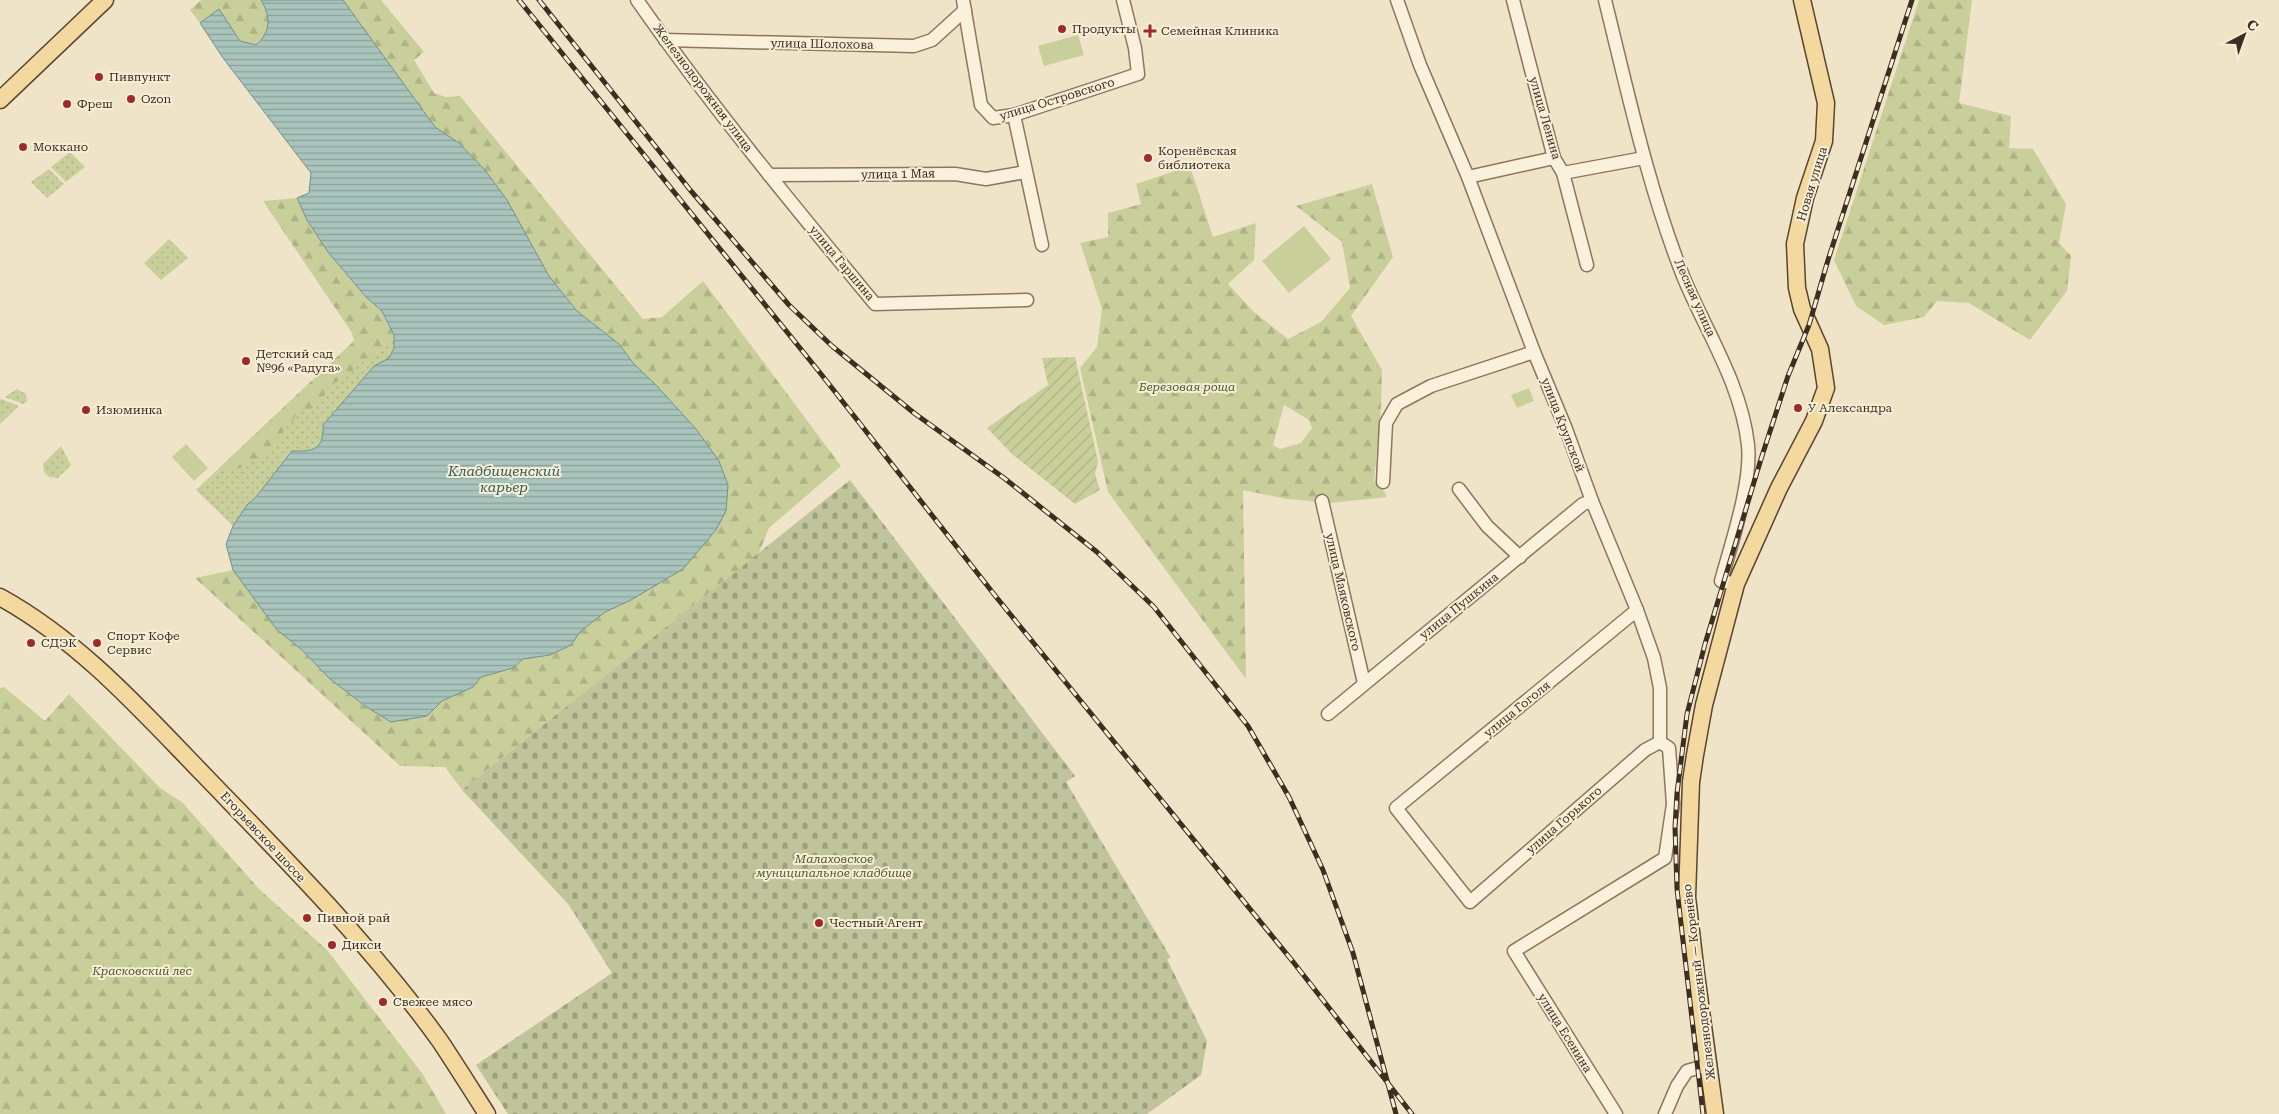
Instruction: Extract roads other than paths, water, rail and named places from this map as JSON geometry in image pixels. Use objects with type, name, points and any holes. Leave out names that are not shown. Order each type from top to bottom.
[{"type":"main road","points":[[0,100],[105,0]]},
{"type":"main road","name":"Новая улица","points":[[1802,0],[1826,103],[1824,141],[1805,198],[1795,244],[1797,288],[1802,309]]},
{"type":"main road","name":"Железнодорожный — Коренёво","points":[[1716,1114],[1708,1065],[1688,898],[1691,782],[1704,705],[1736,584],[1779,488],[1814,421],[1826,388],[1820,349],[1802,309]]},
{"type":"main road","name":"Егорьевское шоссе","points":[[0,597],[23,610],[79,651],[125,694],[256,828],[384,970],[439,1040],[487,1114]]},
{"type":"street","name":"Железнодорожная улица","points":[[638,0],[665,40],[769,175]]},
{"type":"street","name":"улица Островского","points":[[964,5],[981,105],[994,118],[1014,114],[1138,74],[1135,48],[1123,0]]},
{"type":"street","name":"улица Крупской","points":[[1397,0],[1420,65],[1468,176],[1592,501],[1637,610],[1654,658],[1660,688],[1660,742],[1669,748],[1673,804],[1666,858],[1514,951]]},
{"type":"street","name":"улица Ленина","points":[[1513,0],[1554,158],[1563,173],[1587,265]]},
{"type":"street","name":"Лесная улица","points":[[1605,0],[1644,158],[1684,277],[1725,364],[1741,407],[1748,446],[1748,468],[1720,581],[1736,584]]},
{"type":"street","name":"улица Шолохова","points":[[665,40],[914,46],[932,40],[964,5]]},
{"type":"street","points":[[1014,114],[1042,245]]},
{"type":"street","points":[[1468,176],[1554,158]]},
{"type":"street","points":[[1563,173],[1644,158]]},
{"type":"street","name":"улица 1 Мая","points":[[769,175],[955,174],[986,179],[1025,172]]},
{"type":"street","name":"улица Гаршина","points":[[769,175],[875,304],[1027,300]]},
{"type":"street","points":[[1383,482],[1386,423],[1397,404],[1431,386],[1534,352]]},
{"type":"street","points":[[1459,489],[1487,526],[1520,556]]},
{"type":"street","name":"улица Маяковского","points":[[1322,501],[1364,683]]},
{"type":"street","name":"улица Пушкина","points":[[1328,714],[1583,504],[1592,501]]},
{"type":"street","name":"улица Гоголя","points":[[1470,902],[1396,808],[1637,610]]},
{"type":"street","name":"улица Горького","points":[[1470,902],[1645,750],[1660,742]]},
{"type":"street","name":"улица Есенина","points":[[1514,951],[1616,1114]]},
{"type":"street","points":[[1665,1114],[1676,1086],[1687,1070],[1708,1065]]},
{"type":"water","name":"Кладбищенский карьер","points":[[261,0],[343,0],[435,127],[459,143],[485,170],[507,200],[549,276],[577,311],[619,344],[633,363],[696,429],[719,461],[728,485],[726,511],[716,530],[683,569],[631,600],[605,612],[580,632],[571,645],[550,655],[523,659],[513,668],[481,677],[473,687],[442,701],[427,716],[391,722],[365,706],[330,679],[301,649],[277,630],[233,570],[226,544],[233,526],[247,505],[256,497],[292,451],[312,450],[319,444],[322,439],[323,425],[374,366],[389,358],[394,348],[394,335],[382,311],[366,297],[328,252],[307,220],[297,198],[309,193],[311,173],[223,58],[200,23],[219,9],[240,41],[256,45],[265,35],[268,24],[267,12]]},
{"type":"railway","points":[[519,0],[821,374],[997,598],[1294,963],[1412,1114]]},
{"type":"railway","points":[[539,0],[691,191],[789,305],[832,346],[914,413],[1004,478],[1097,552],[1154,607],[1248,726],[1289,797],[1323,870],[1353,953],[1396,1114]]},
{"type":"railway","points":[[1703,1114],[1677,889],[1675,827],[1677,793],[1687,714],[1705,644],[1761,459],[1788,376],[1809,325],[1828,260],[1912,0]]},
{"type":"place","name":"Продукты","points":[[1062,29]]},
{"type":"place","name":"Семейная Клиника","points":[[1150,31]]},
{"type":"place","name":"Пивпункт","points":[[99,77]]},
{"type":"place","name":"Ozon","points":[[131,99]]},
{"type":"place","name":"Фреш","points":[[67,104]]},
{"type":"place","name":"Моккано","points":[[23,147]]},
{"type":"place","name":"Коренёвская библиотека","points":[[1148,158]]},
{"type":"place","name":"Детский сад №96 «Радуга»","points":[[246,361]]},
{"type":"place","name":"У Александра","points":[[1798,408]]},
{"type":"place","name":"Изюминка","points":[[86,410]]},
{"type":"place","name":"СДЭК","points":[[31,643]]},
{"type":"place","name":"Спорт Кофе Сервис","points":[[97,643]]},
{"type":"place","name":"Пивной рай","points":[[307,918]]},
{"type":"place","name":"Честный Агент","points":[[819,923]]},
{"type":"place","name":"Дикси","points":[[332,945]]},
{"type":"place","name":"Свежее мясо","points":[[383,1002]]},
{"type":"park label","name":"Березовая роща","points":[[1187,387]]},
{"type":"park label","name":"Малаховское муниципальное кладбище","points":[[834,866]]},
{"type":"park label","name":"Красковский лес","points":[[142,971]]}]
